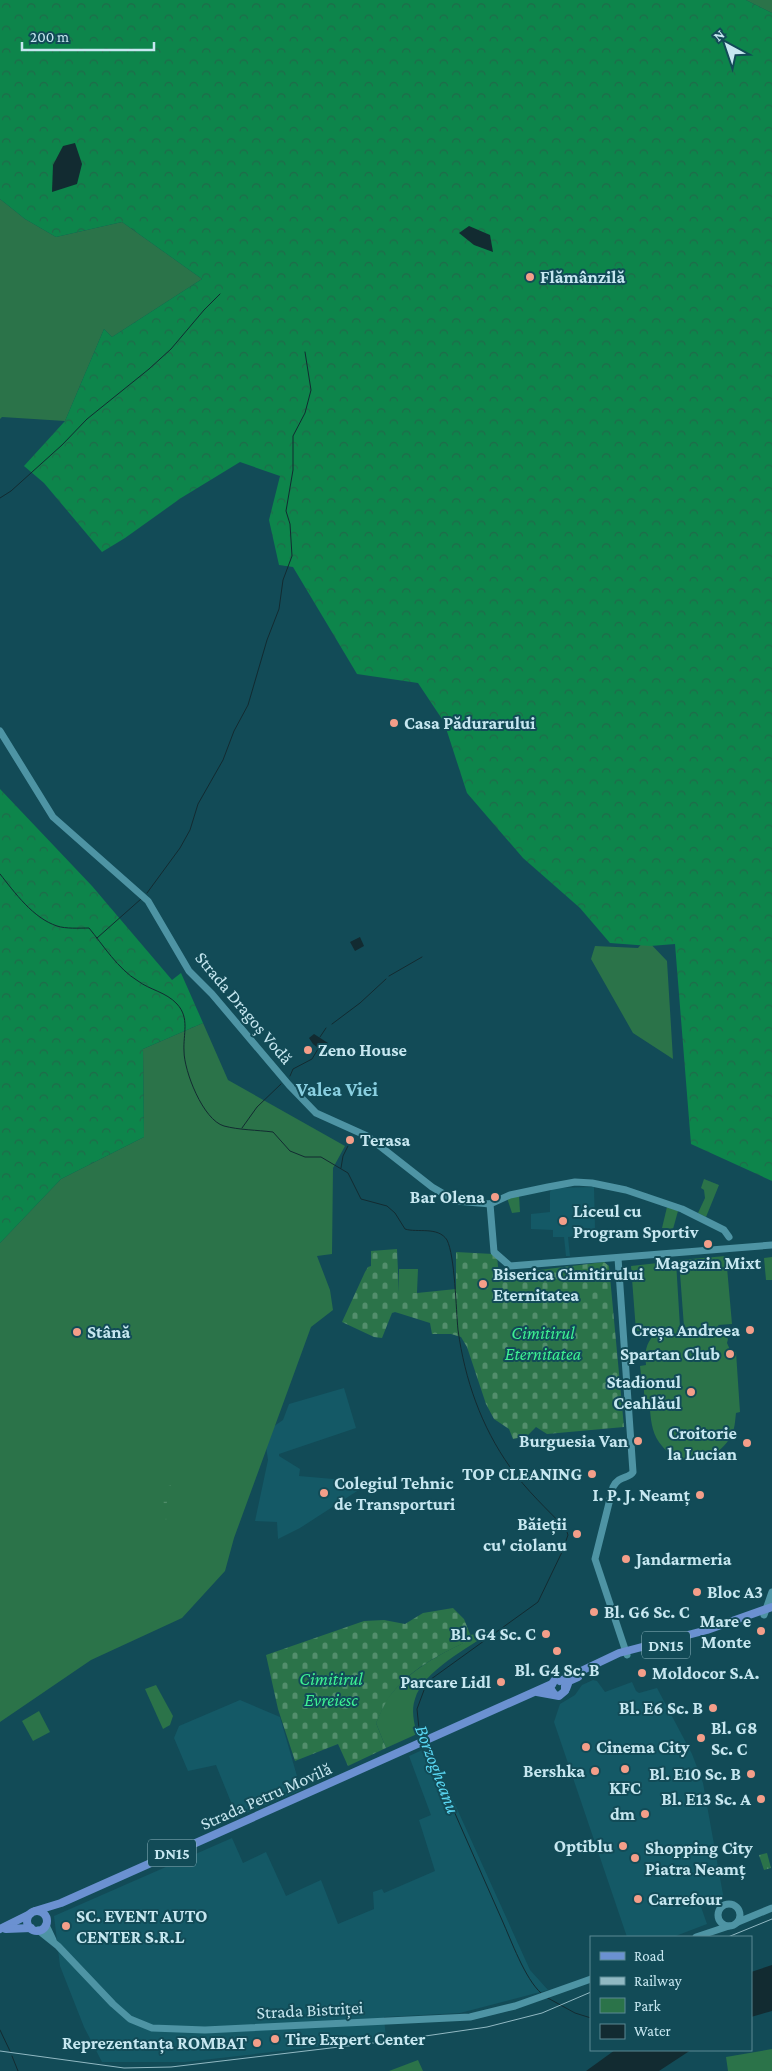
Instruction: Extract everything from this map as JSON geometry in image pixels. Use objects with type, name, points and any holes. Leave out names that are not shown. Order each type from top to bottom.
[{"type":"main road","name":"DN15","points":[[535,1692],[556,1681],[626,1653],[766,1612],[772,1607]]},
{"type":"main road","name":"DN15","points":[[535,1692],[562,1695],[573,1679],[626,1653]]},
{"type":"main road","points":[[560,1681],[566,1689]]},
{"type":"main road","points":[[552,1684],[551,1690],[554,1694]]},
{"type":"main road","name":"Strada Petru Movilă","points":[[1,1929],[33,1912],[61,1903],[535,1692]]},
{"type":"main road","name":"Strada Petru Movilă","points":[[46,1921],[61,1903]]},
{"type":"main road","points":[[35,1929],[28,1921],[33,1912],[41,1912],[46,1921]]},
{"type":"main road","name":"DN15","points":[[35,1929],[46,1921]]},
{"type":"main road","name":"Strada Petru Movilă","points":[[1,1929],[35,1929]]},
{"type":"street","name":"Strada Dragoș Vodă","points":[[0,731],[53,817],[148,901],[189,971],[212,994],[305,1103],[316,1113],[367,1136],[449,1199],[466,1203],[490,1204],[510,1195],[548,1187],[576,1182],[592,1183],[633,1192],[682,1209],[724,1230],[729,1237]]},
{"type":"street","points":[[490,1204],[494,1252],[502,1261],[516,1267],[772,1244]]},
{"type":"street","points":[[618,1258],[633,1472],[630,1476],[617,1480],[612,1486],[595,1559],[626,1653]]},
{"type":"street","points":[[766,1612],[772,1592]]},
{"type":"street","points":[[707,1933],[724,1906],[731,1905],[746,1912],[759,1913]]},
{"type":"street","points":[[737,1908],[740,1913],[738,1922]]},
{"type":"street","points":[[699,1936],[772,1908]]},
{"type":"street","points":[[719,1916],[721,1922],[728,1926]]},
{"type":"street","name":"Strada Bistriței","points":[[46,1921],[58,1946]]},
{"type":"street","name":"Strada Bistriței","points":[[35,1929],[58,1946],[122,2014],[145,2026],[158,2029],[206,2030],[463,2018],[500,2011],[590,1980]]},
{"type":"shaded area","name":"Liceul cu Program Sportiv","points":[[594,1187],[595,1228],[590,1235],[568,1237],[570,1256],[566,1256],[564,1237],[553,1237],[553,1230],[531,1229],[531,1214],[550,1212],[550,1192],[552,1188]]},
{"type":"shaded area","points":[[344,1388],[356,1428],[279,1454],[279,1456],[300,1469],[299,1476],[368,1482],[368,1484],[300,1528],[278,1539],[277,1522],[255,1521],[268,1460],[265,1439],[267,1431],[283,1420],[289,1404]]},
{"type":"shaded area","points":[[593,1680],[597,1681],[605,1692],[632,1682],[639,1693],[657,1688],[692,1754],[703,1783],[724,1900],[701,1907],[707,1924],[676,1936],[627,1936],[554,1722],[560,1704],[575,1695],[582,1685]]},
{"type":"shaded area","points":[[240,1700],[280,1717],[301,1790],[237,1817],[216,1765],[188,1771],[174,1738],[179,1726]]},
{"type":"shaded area","points":[[429,1747],[530,1970],[548,1990],[460,2013],[384,2017],[386,2039],[185,2062],[102,2062],[84,2027],[60,1966],[54,1916],[232,1838],[243,1863],[266,1852],[286,1896],[321,1880],[338,1924],[374,1909],[373,1892],[382,1889],[384,1893],[435,1871],[419,1820],[431,1815],[409,1756]]},
{"type":"green space","points":[[0,0],[746,0],[772,13],[772,1181],[691,1144],[675,944],[650,946],[610,943],[580,908],[523,858],[467,793],[444,722],[418,683],[357,674],[293,567],[279,565],[269,520],[280,476],[240,462],[181,498],[102,552],[44,483],[24,466],[65,421],[104,329],[112,337],[202,279],[122,222],[56,237],[25,219],[0,199]]},
{"type":"green space","points":[[746,0],[772,0],[772,13]]},
{"type":"green space","points":[[0,199],[25,219],[56,237],[122,222],[202,279],[112,337],[104,329],[65,421],[2,417],[0,419]]},
{"type":"green space","points":[[0,789],[92,886],[172,980],[181,973],[203,1023],[143,1049],[144,1137],[61,1179],[0,1243]]},
{"type":"green space","points":[[646,939],[667,961],[673,1059],[633,1033],[591,959],[595,946],[638,948]]},
{"type":"green space","points":[[203,1023],[228,1080],[345,1146],[333,1168],[332,1254],[317,1256],[330,1290],[333,1310],[311,1327],[234,1538],[225,1571],[182,1618],[91,1660],[0,1722],[0,1243],[61,1179],[144,1137],[143,1049]]},
{"type":"green space","points":[[704,1179],[719,1185],[706,1217],[698,1213],[705,1198],[704,1190],[701,1188]]},
{"type":"green space","points":[[519,1195],[520,1212],[512,1213],[507,1198]]},
{"type":"green space","points":[[667,1207],[678,1211],[673,1229],[662,1228]]},
{"type":"green space","name":"Cimitirul Eternitatea","points":[[397,1249],[399,1293],[456,1289],[456,1252],[493,1254],[497,1257],[499,1275],[604,1262],[609,1266],[624,1427],[547,1434],[536,1427],[527,1436],[513,1439],[509,1429],[494,1419],[486,1404],[467,1347],[461,1337],[451,1334],[432,1334],[430,1323],[395,1312],[392,1313],[382,1338],[374,1337],[342,1322],[365,1272],[371,1266],[371,1251]]},
{"type":"green space","name":"Stadionul Ceahlăul","points":[[726,1256],[732,1324],[718,1325],[728,1339],[727,1343],[731,1352],[736,1352],[740,1412],[736,1413],[734,1428],[725,1445],[708,1456],[699,1459],[679,1458],[670,1453],[656,1438],[650,1410],[645,1409],[643,1375],[641,1375],[640,1366],[646,1365],[646,1349],[650,1340],[662,1330],[636,1331],[631,1266],[676,1261],[680,1327],[677,1328],[692,1327],[684,1327],[679,1260]]},
{"type":"green space","points":[[772,1257],[772,1280],[766,1280],[764,1258]]},
{"type":"green space","points":[[399,1269],[418,1269],[417,1293],[399,1293]]},
{"type":"green space","points":[[171,1485],[166,1506],[168,1515],[166,1520],[162,1508],[162,1500],[166,1487]]},
{"type":"green space","name":"Cimitirul Evreiesc","points":[[453,1608],[464,1619],[472,1639],[426,1663],[405,1679],[396,1689],[386,1702],[376,1723],[386,1748],[348,1766],[338,1744],[295,1761],[278,1709],[266,1655],[364,1621],[384,1620],[405,1624],[423,1613]]},
{"type":"green space","points":[[493,1631],[448,1660],[427,1679],[415,1699],[413,1708],[417,1734],[386,1748],[376,1723],[386,1701],[396,1688],[426,1663],[472,1639],[470,1635]]},
{"type":"green space","points":[[156,1685],[173,1716],[170,1725],[163,1729],[145,1689]]},
{"type":"green space","points":[[39,1711],[50,1732],[33,1741],[22,1721]]},
{"type":"green space","points":[[767,1853],[771,1868],[764,1870],[759,1855]]},
{"type":"green space","points":[[772,2049],[772,2071],[728,2071],[726,2057]]},
{"type":"green space","points":[[418,2060],[423,2071],[389,2071]]},
{"type":"water","points":[[75,143],[82,164],[77,184],[52,192],[53,165],[63,146]]},
{"type":"water","points":[[469,226],[490,235],[493,252],[474,245],[459,233]]},
{"type":"water","points":[[360,937],[364,946],[355,951],[350,942]]},
{"type":"water","points":[[314,1034],[328,1043],[324,1053],[309,1038]]},
{"type":"water","points":[[772,1965],[772,2011],[752,2017],[752,1972]]},
{"type":"water","points":[[614,2051],[689,2051],[659,2071],[586,2071]]},
{"type":"waterway","points":[[0,498],[11,491],[62,445],[87,419],[171,349],[220,294]]},
{"type":"waterway","points":[[147,893],[180,848],[190,830],[198,804],[223,760],[234,731],[248,705],[267,640],[279,609],[283,580],[292,556],[290,524],[286,511],[293,470],[293,436],[305,413],[311,390],[305,352]]},
{"type":"waterway","points":[[0,874],[25,904],[40,917],[61,927],[89,928],[124,970],[143,984],[177,1004],[185,1021],[184,1045],[187,1070],[202,1105],[216,1122],[224,1126],[273,1132],[290,1151],[305,1157],[321,1157],[348,1173],[361,1199],[387,1206],[395,1213],[405,1229],[433,1231],[447,1240],[452,1258],[461,1349],[476,1402],[491,1435],[510,1467],[566,1529],[568,1535],[538,1602],[427,1682],[417,1709],[419,1729],[423,1738]]},
{"type":"waterway","points":[[97,938],[141,899]]},
{"type":"waterway","points":[[389,976],[422,957]]},
{"type":"waterway","points":[[332,1024],[360,1003],[386,979]]},
{"type":"waterway","points":[[320,1037],[326,1028]]},
{"type":"waterway","points":[[290,1076],[293,1069],[312,1059],[318,1049]]},
{"type":"waterway","points":[[242,1128],[257,1107],[281,1084]]},
{"type":"waterway","points":[[341,1168],[343,1156],[348,1146]]},
{"type":"waterway","name":"Borzogheanu","points":[[425,1744],[519,1959],[529,1979],[541,1993]]},
{"type":"waterway","name":"Borzogheanu","points":[[546,1997],[575,2013],[590,2018]]},
{"type":"waterway","points":[[0,2030],[10,2051]]},
{"type":"waterway","points":[[12,2056],[18,2071]]},
{"type":"railway","points":[[730,1936],[772,1919]]},
{"type":"railway","points":[[0,2051],[124,2068],[171,2067],[398,2040],[487,2027],[542,2013],[590,1992]]},
{"type":"place","name":"Flămânzilă","points":[[530,277]]},
{"type":"place","name":"Casa Pădurarului","points":[[394,723]]},
{"type":"place","name":"Zeno House","points":[[308,1050]]},
{"type":"place","name":"Terasa","points":[[350,1140]]},
{"type":"place","name":"Bar Olena","points":[[495,1197]]},
{"type":"place","name":"Liceul cu Program Sportiv","points":[[563,1221]]},
{"type":"place","name":"Magazin Mixt","points":[[708,1244]]},
{"type":"place","name":"Biserica Cimitirului Eternitatea","points":[[483,1284]]},
{"type":"place","name":"Creșa Andreea","points":[[750,1330]]},
{"type":"place","name":"Stână","points":[[77,1332]]},
{"type":"place","name":"Spartan Club","points":[[730,1354]]},
{"type":"place","name":"Stadionul Ceahlăul","points":[[691,1392]]},
{"type":"place","name":"Burguesia Van","points":[[638,1441]]},
{"type":"place","name":"Croitorie la Lucian","points":[[747,1443]]},
{"type":"place","name":"TOP CLEANING","points":[[592,1474]]},
{"type":"place","name":"Colegiul Tehnic de Transporturi","points":[[324,1493]]},
{"type":"place","name":"I. P. J. Neamț","points":[[700,1495]]},
{"type":"place","name":"Băieții cu' ciolanu","points":[[577,1534]]},
{"type":"place","name":"Jandarmeria","points":[[626,1559]]},
{"type":"place","name":"Bloc A3","points":[[697,1592]]},
{"type":"place","name":"Bl. G6 Sc. C","points":[[594,1612]]},
{"type":"place","name":"Mare e Monte","points":[[761,1631]]},
{"type":"place","name":"Bl. G4 Sc. C","points":[[546,1634]]},
{"type":"place","name":"Bl. G4 Sc. B","points":[[557,1651]]},
{"type":"place","name":"Moldocor S.A.","points":[[642,1673]]},
{"type":"place","name":"Parcare Lidl","points":[[501,1682]]},
{"type":"place","name":"Bl. E6 Sc. B","points":[[713,1708]]},
{"type":"place","name":"Bl. G8 Sc. C","points":[[701,1738]]},
{"type":"place","name":"Cinema City","points":[[586,1747]]},
{"type":"place","name":"KFC","points":[[625,1769]]},
{"type":"place","name":"Bershka","points":[[595,1771]]},
{"type":"place","name":"Bl. E10 Sc. B","points":[[751,1774]]},
{"type":"place","name":"Bl. E13 Sc. A","points":[[761,1799]]},
{"type":"place","name":"dm","points":[[645,1814]]},
{"type":"place","name":"Optiblu","points":[[623,1846]]},
{"type":"place","name":"Shopping City Piatra Neamț","points":[[635,1858]]},
{"type":"place","name":"Carrefour","points":[[638,1899]]},
{"type":"place","name":"SC. EVENT AUTO CENTER S.R.L","points":[[66,1926]]},
{"type":"place","name":"Tire Expert Center","points":[[275,2039]]},
{"type":"place","name":"Reprezentanța ROMBAT","points":[[257,2043]]},
{"type":"district","name":"Valea Viei","points":[[337,1089]]}]
